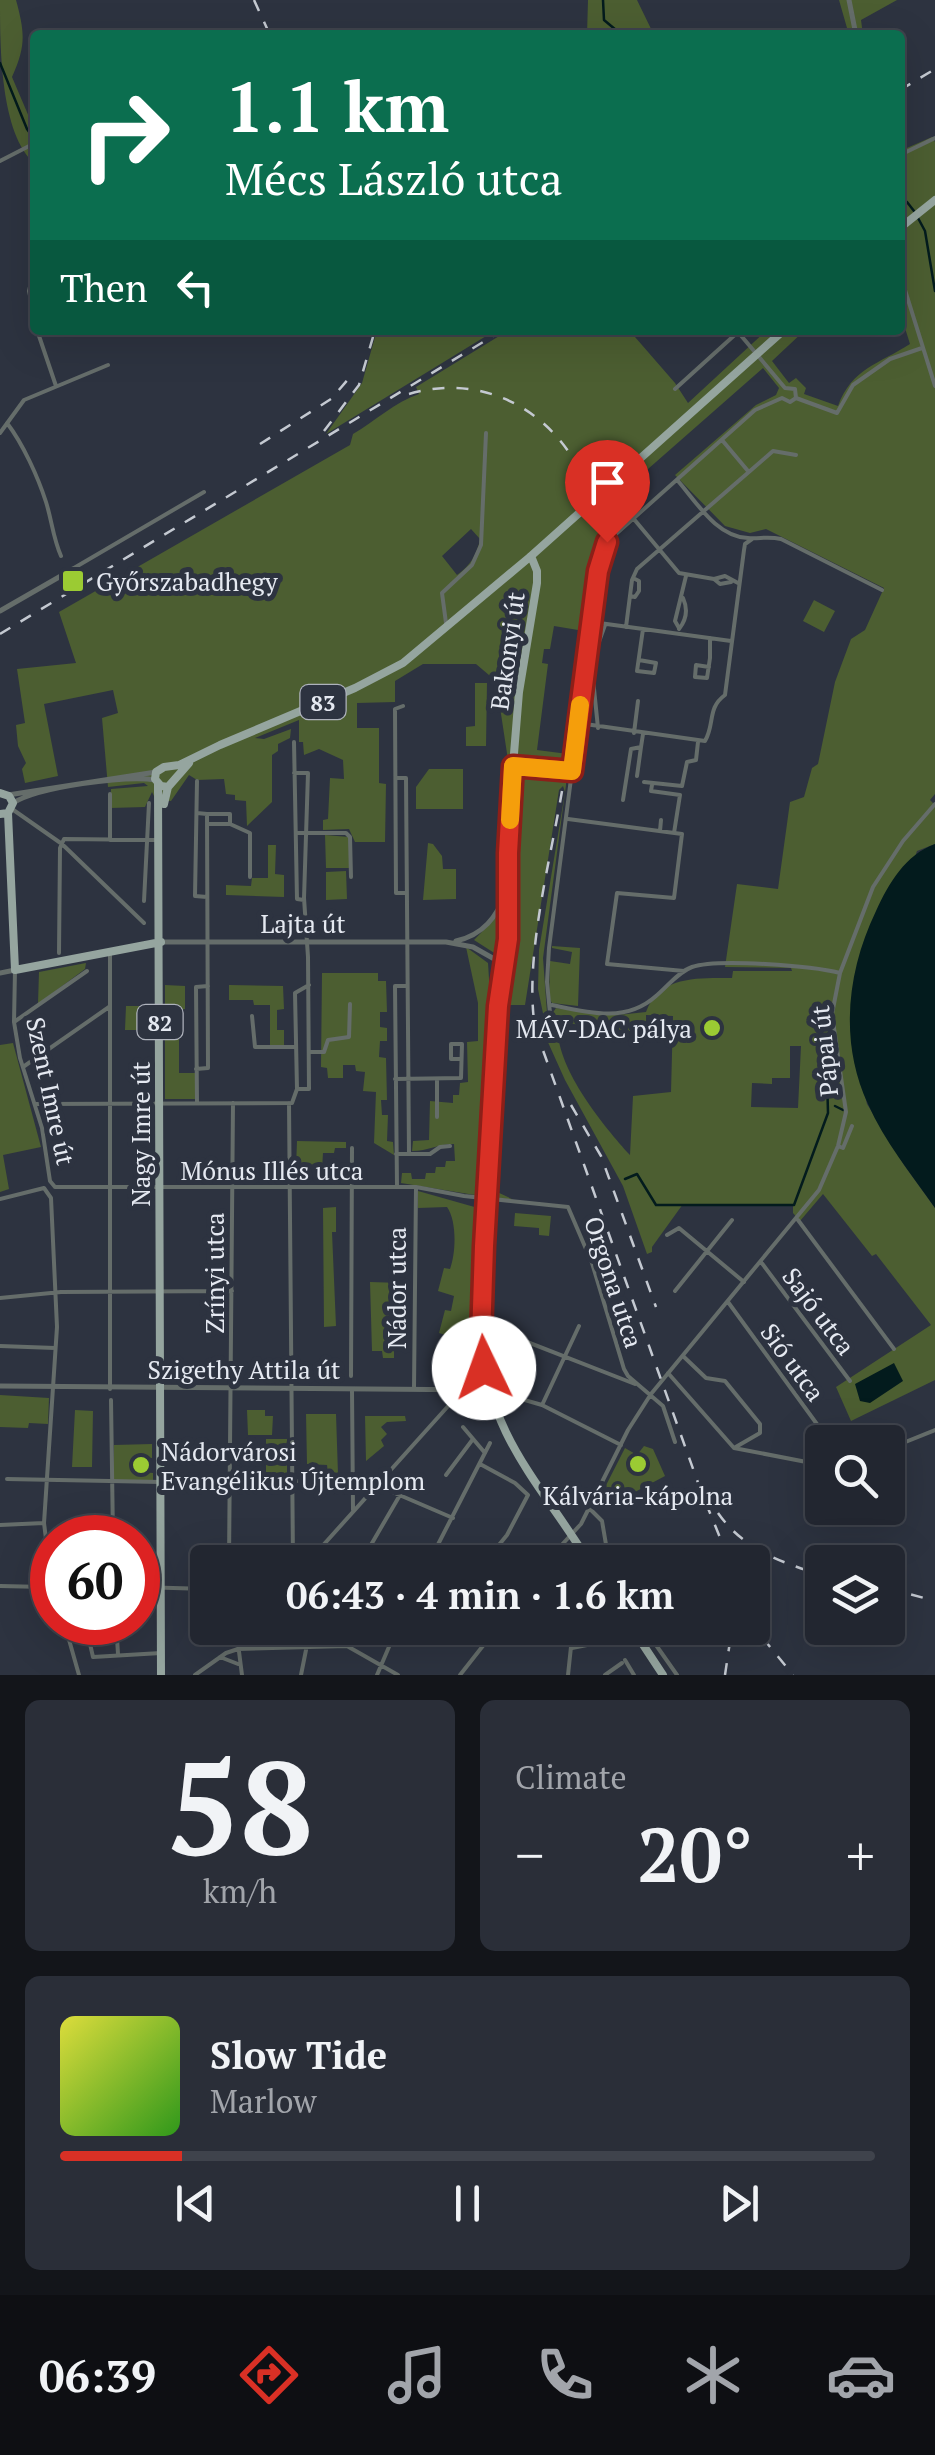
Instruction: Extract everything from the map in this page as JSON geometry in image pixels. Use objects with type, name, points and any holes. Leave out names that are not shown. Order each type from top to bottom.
[{"type":"main road","points":[[905,223],[935,200]]},
{"type":"main road","name":"83","points":[[173,772],[196,756],[383,675],[531,556],[778,335]]},
{"type":"main road","name":"Bakonyi út","points":[[531,556],[537,583],[519,692],[513,766],[509,926],[498,1006],[481,1326],[488,1390],[512,1446],[577,1545]]},
{"type":"main road","name":"83","points":[[164,766],[173,772],[174,783],[160,781],[164,766]]},
{"type":"main road","name":"Nagy Imre út","points":[[160,781],[161,1388]]},
{"type":"main road","name":"Szent Imre út","points":[[8,801],[15,970]]},
{"type":"main road","points":[[15,970],[161,942]]},
{"type":"main road","points":[[464,1390],[484,1368]]},
{"type":"main road","name":"82","points":[[161,1388],[161,1675]]},
{"type":"main road","points":[[643,1645],[663,1675]]},
{"type":"street","points":[[849,0],[855,30]]},
{"type":"street","points":[[905,152],[935,138]]},
{"type":"street","points":[[0,161],[30,146]]},
{"type":"street","points":[[905,291],[935,386]]},
{"type":"street","points":[[39,335],[56,386]]},
{"type":"street","points":[[675,389],[735,335]]},
{"type":"street","points":[[741,335],[786,388],[795,389],[796,398]]},
{"type":"street","points":[[796,398],[837,413],[853,385],[890,360],[922,348]]},
{"type":"street","points":[[0,433],[24,400],[108,365]]},
{"type":"street","points":[[550,1013],[547,964],[602,553],[610,538],[755,410],[782,398],[786,388]]},
{"type":"street","points":[[782,398],[790,402],[796,398]]},
{"type":"street","points":[[7,424],[16,434],[46,503],[61,556]]},
{"type":"street","points":[[447,627],[442,593],[472,565],[482,541],[486,433]]},
{"type":"street","points":[[722,440],[748,470]]},
{"type":"street","points":[[626,627],[632,578],[773,450],[796,455]]},
{"type":"street","points":[[677,480],[724,532],[752,539]]},
{"type":"street","points":[[0,611],[204,492]]},
{"type":"street","points":[[633,518],[679,573],[714,579],[726,586],[731,582],[739,584]]},
{"type":"street","points":[[578,724],[705,741],[712,706],[725,695],[745,544],[752,539],[781,539],[882,590]]},
{"type":"street","points":[[679,631],[675,622],[686,576]]},
{"type":"street","points":[[592,622],[679,631],[732,642]]},
{"type":"street","points":[[598,728],[593,680],[596,650],[605,624]]},
{"type":"street","points":[[639,660],[643,629]]},
{"type":"street","points":[[709,667],[710,638]]},
{"type":"street","points":[[584,679],[593,680]]},
{"type":"street","points":[[634,733],[638,701]]},
{"type":"street","points":[[403,706],[395,709],[396,894],[406,894]]},
{"type":"street","points":[[637,776],[643,734]]},
{"type":"street","points":[[644,782],[682,786],[688,762],[696,760],[698,741]]},
{"type":"street","points":[[294,742],[296,900],[304,900]]},
{"type":"street","points":[[623,800],[631,748],[641,747]]},
{"type":"street","points":[[513,766],[572,771]]},
{"type":"street","points":[[294,773],[308,773],[304,900],[309,1089],[296,1089]]},
{"type":"street","points":[[8,801],[106,777],[160,781]]},
{"type":"street","points":[[396,778],[406,778],[408,1154]]},
{"type":"street","points":[[198,781],[195,896],[207,897]]},
{"type":"street","points":[[652,786],[652,790],[680,795],[674,833]]},
{"type":"street","points":[[110,794],[110,840]]},
{"type":"street","points":[[8,801],[62,844],[144,923]]},
{"type":"street","points":[[144,901],[149,803]]},
{"type":"street","name":"Pápai út","points":[[561,1545],[590,1509],[650,1394],[819,1190],[838,1146],[847,1103],[832,1014],[840,973],[873,887],[903,841],[935,804]]},
{"type":"street","points":[[197,813],[230,814],[230,824]]},
{"type":"street","points":[[196,1069],[208,1068],[207,814]]},
{"type":"street","points":[[566,818],[682,834],[674,898],[616,893],[607,964],[684,972]]},
{"type":"street","points":[[660,831],[662,820]]},
{"type":"street","points":[[207,824],[230,824],[250,832],[250,877]]},
{"type":"street","points":[[396,831],[406,831]]},
{"type":"street","points":[[296,833],[350,836],[351,877]]},
{"type":"street","points":[[59,954],[64,840],[160,840]]},
{"type":"street","name":"Lajta út","points":[[446,942],[469,938],[482,930],[495,916],[507,890]]},
{"type":"street","points":[[144,894],[160,894]]},
{"type":"street","name":"Lajta út","points":[[161,942],[446,942],[474,946],[505,965]]},
{"type":"street","points":[[110,950],[110,1388]]},
{"type":"street","points":[[552,1004],[630,1013],[684,972],[700,965],[798,966],[840,973]]},
{"type":"street","points":[[0,973],[15,970]]},
{"type":"street","name":"Szent Imre út","points":[[15,970],[14,1022],[22,1067],[36,1104],[50,1182],[55,1187],[50,1193],[56,1348],[44,1515]]},
{"type":"street","points":[[14,1022],[87,971]]},
{"type":"street","points":[[36,1104],[295,1101],[295,993],[308,985]]},
{"type":"street","points":[[197,1102],[196,986],[208,986]]},
{"type":"street","points":[[396,1186],[395,986],[407,986]]},
{"type":"street","points":[[309,1052],[324,1052],[328,1040],[349,1038],[350,1004]]},
{"type":"street","points":[[22,1067],[111,1006]]},
{"type":"street","points":[[252,1016],[256,1046],[296,1047]]},
{"type":"street","points":[[395,1079],[461,1078],[462,1060]]},
{"type":"street","points":[[437,1078],[437,1117]]},
{"type":"street","name":"Zrínyi utca","points":[[229,1545],[233,1103]]},
{"type":"street","points":[[288,1103],[294,1545]]},
{"type":"street","points":[[838,1146],[843,1148],[847,1143],[852,1126]]},
{"type":"street","points":[[396,1154],[430,1154],[450,1146]]},
{"type":"street","points":[[351,1376],[352,1148]]},
{"type":"street","name":"Szent Imre út","points":[[50,1182],[44,1188],[50,1193]]},
{"type":"street","name":"Mónus Illés utca","points":[[55,1187],[396,1186],[487,1198]]},
{"type":"street","name":"Nádor utca","points":[[414,1390],[416,1187]]},
{"type":"street","points":[[0,1199],[44,1188]]},
{"type":"street","name":"Orgona utca","points":[[487,1198],[564,1205],[572,1210],[624,1368],[639,1385]]},
{"type":"street","points":[[797,1219],[894,1349]]},
{"type":"street","points":[[676,1291],[732,1220]]},
{"type":"street","points":[[668,1235],[679,1228],[744,1282]]},
{"type":"street","name":"Sajó utca","points":[[761,1262],[850,1382]]},
{"type":"street","points":[[0,1298],[56,1293],[232,1291]]},
{"type":"street","name":"Sió utca","points":[[728,1302],[818,1425]]},
{"type":"street","points":[[542,1405],[579,1326]]},
{"type":"street","points":[[499,1331],[639,1385],[663,1406],[674,1442]]},
{"type":"street","points":[[513,1383],[514,1338]]},
{"type":"street","points":[[0,1346],[56,1348]]},
{"type":"street","points":[[683,1356],[706,1378],[725,1382],[760,1424],[760,1433],[734,1448]]},
{"type":"street","points":[[668,1373],[734,1448],[805,1462]]},
{"type":"street","name":"Szigethy Attila út","points":[[0,1386],[488,1390]]},
{"type":"street","points":[[352,1390],[352,1512]]},
{"type":"street","points":[[488,1390],[542,1405],[621,1445]]},
{"type":"street","points":[[111,1400],[113,1515]]},
{"type":"street","points":[[323,1545],[450,1404]]},
{"type":"street","points":[[464,1427],[485,1454]]},
{"type":"street","points":[[905,1443],[935,1430]]},
{"type":"street","points":[[446,1474],[474,1439]]},
{"type":"street","points":[[438,1545],[490,1443]]},
{"type":"street","points":[[480,1464],[525,1489],[527,1500],[497,1545]]},
{"type":"street","points":[[7,1478],[161,1482]]},
{"type":"street","points":[[230,1481],[353,1481],[376,1485],[453,1518]]},
{"type":"street","points":[[371,1545],[400,1495]]},
{"type":"street","points":[[590,1509],[602,1522],[606,1545]]},
{"type":"street","points":[[0,1525],[30,1524]]},
{"type":"street","points":[[0,1586],[30,1587]]},
{"type":"street","points":[[161,1589],[190,1589]]},
{"type":"street","points":[[71,1645],[79,1675]]},
{"type":"street","points":[[90,1645],[93,1657],[161,1653]]},
{"type":"street","points":[[117,1645],[118,1654]]},
{"type":"street","points":[[238,1645],[242,1675]]},
{"type":"street","points":[[377,1675],[389,1645]]},
{"type":"street","points":[[460,1675],[481,1645]]},
{"type":"street","points":[[568,1675],[571,1645]]},
{"type":"street","points":[[571,1648],[584,1645]]},
{"type":"street","points":[[656,1645],[677,1675]]},
{"type":"street","points":[[195,1675],[238,1650],[348,1646],[398,1675]]},
{"type":"street","points":[[302,1675],[306,1648]]},
{"type":"street","points":[[220,1657],[241,1666]]},
{"type":"street","points":[[605,1675],[624,1661],[634,1675]]},
{"type":"green space","points":[[0,0],[16,0],[23,39],[12,77],[30,119],[30,158],[15,132],[2,64]]},
{"type":"green space","points":[[588,0],[637,0],[652,30],[587,30]]},
{"type":"green space","points":[[839,0],[897,0],[861,20],[862,30],[848,30]]},
{"type":"green space","points":[[932,137],[935,794],[930,800],[935,805],[935,844],[917,851],[851,1042],[867,1104],[935,1208],[935,1380],[851,1421],[836,1387],[931,1325],[876,1254],[872,1256],[823,1194],[800,1221],[793,1213],[793,1205],[683,1204],[647,1254],[623,1186],[565,1080],[542,1029],[546,1028],[538,989],[539,950],[563,786],[559,790],[525,1005],[509,1005],[495,1191],[514,1200],[488,1196],[496,1041],[512,914],[510,843],[516,776],[541,772],[566,779],[566,785],[543,958],[547,1013],[552,1014],[556,1008],[618,1015],[646,1012],[660,991],[682,981],[732,978],[733,971],[792,971],[725,967],[737,884],[778,889],[790,802],[804,797],[812,768],[818,764],[835,682],[851,639],[865,630],[884,588],[766,529],[750,533],[725,526],[675,475],[756,405],[776,395],[779,388],[763,368],[615,498],[617,502],[604,514],[614,527],[596,563],[584,631],[554,626],[550,649],[544,649],[542,663],[548,664],[537,750],[568,754],[548,762],[508,760],[496,681],[476,664],[423,664],[395,681],[395,702],[357,703],[357,728],[379,728],[379,783],[386,784],[385,842],[355,842],[349,829],[323,830],[323,820],[328,819],[330,778],[344,779],[343,760],[319,749],[304,755],[303,742],[299,742],[299,720],[255,738],[264,739],[291,729],[290,738],[278,744],[278,751],[272,755],[272,802],[247,826],[246,801],[226,794],[224,779],[197,780],[189,775],[171,801],[156,800],[152,792],[145,807],[110,808],[111,789],[148,786],[144,783],[108,787],[102,718],[118,713],[113,690],[44,704],[58,776],[25,783],[22,769],[26,763],[18,746],[16,725],[25,723],[17,669],[76,663],[59,612],[350,445],[353,434],[419,394],[416,387],[501,335],[637,335],[688,403],[762,335],[800,335],[772,361],[789,383],[796,378],[806,388],[804,394],[838,406],[859,375],[910,344],[905,328],[905,149]],"holes":[[[471,529],[480,539],[472,560],[457,575],[442,556]],[[646,1015],[673,1016],[671,1092],[633,1096],[630,1155],[571,1075],[563,1057],[558,1022],[646,1033]],[[790,1046],[801,1046],[798,1108],[751,1107],[752,1083],[772,1084],[772,1078],[790,1078]]]},
{"type":"green space","points":[[376,335],[488,335],[326,434],[362,383]]},
{"type":"green space","points":[[814,600],[835,611],[824,632],[803,621]]},
{"type":"green space","points":[[475,683],[487,683],[486,746],[466,746],[466,727],[475,726]]},
{"type":"green space","points":[[429,769],[463,769],[463,809],[416,809],[416,787]]},
{"type":"green space","points":[[325,835],[349,837],[349,868],[326,868]]},
{"type":"green space","points":[[428,843],[442,856],[443,869],[456,869],[456,899],[423,900]]},
{"type":"green space","points":[[268,845],[276,845],[275,874],[284,875],[284,897],[226,895],[226,885],[251,886],[252,878],[268,878]]},
{"type":"green space","points":[[346,871],[347,899],[326,900],[326,872]]},
{"type":"green space","points":[[505,908],[503,953],[499,956],[474,940]]},
{"type":"green space","points":[[552,946],[580,948],[578,1006],[552,1003],[549,998],[550,961],[570,964],[572,952]]},
{"type":"green space","points":[[466,947],[488,963],[490,994],[495,1002],[481,1196],[401,1183],[402,1173],[411,1173],[412,1179],[425,1179],[426,1173],[435,1173],[436,1167],[445,1167],[446,1161],[455,1161],[454,1144],[412,1151],[413,1141],[429,1140],[430,1101],[453,1103],[453,1095],[459,1095],[460,1083],[468,1082],[467,1042],[478,1041],[478,1003]]},
{"type":"green space","points":[[86,963],[85,969],[38,1004],[39,972]]},
{"type":"green space","points":[[322,973],[378,973],[378,981],[386,981],[387,1012],[380,1012],[380,1027],[387,1028],[387,1041],[380,1041],[379,1057],[386,1058],[387,1100],[381,1100],[382,1115],[388,1115],[387,1141],[393,1142],[394,1155],[374,1143],[376,1092],[363,1091],[365,1072],[356,1071],[355,1065],[343,1065],[343,1078],[328,1078],[327,1068],[321,1067]]},
{"type":"green space","points":[[165,985],[185,986],[185,1009],[179,1010],[179,1073],[195,1073],[195,1099],[165,1099]]},
{"type":"green space","points":[[229,985],[283,986],[284,1009],[277,1010],[277,1030],[284,1030],[284,1045],[270,1045],[270,1005],[229,1000]]},
{"type":"green space","points":[[126,1006],[142,1006],[142,1030],[125,1030]]},
{"type":"green space","points":[[13,1043],[41,1147],[3,1155],[9,1189],[0,1192],[0,1045]]},
{"type":"green space","points":[[297,1141],[346,1142],[346,1148],[323,1153],[322,1169],[296,1168]]},
{"type":"green space","points":[[418,1191],[478,1208],[473,1371],[469,1378],[439,1380],[449,1361],[455,1362],[459,1349],[453,1347],[455,1338],[439,1333],[445,1310],[451,1311],[454,1296],[438,1291],[444,1268],[450,1269],[452,1262],[454,1229],[447,1207],[418,1208]]},
{"type":"green space","points":[[336,1207],[336,1232],[332,1232],[336,1326],[324,1327],[323,1208]]},
{"type":"green space","points":[[515,1213],[551,1216],[549,1236],[539,1235],[539,1228],[514,1226]]},
{"type":"green space","points":[[370,1282],[401,1283],[401,1300],[397,1300],[399,1351],[394,1351],[394,1358],[383,1358],[382,1351],[372,1351]]},
{"type":"green space","points":[[0,1395],[49,1398],[48,1424],[0,1427]]},
{"type":"green space","points":[[75,1410],[93,1411],[92,1467],[72,1467]]},
{"type":"green space","points":[[247,1410],[265,1410],[265,1416],[273,1416],[272,1435],[248,1435]]},
{"type":"green space","points":[[306,1414],[336,1414],[338,1474],[328,1474],[327,1465],[307,1464]]},
{"type":"green space","points":[[365,1416],[405,1416],[406,1421],[387,1422],[381,1427],[387,1434],[381,1440],[384,1446],[366,1461]]},
{"type":"green space","points":[[266,1439],[287,1439],[287,1480],[266,1480]]},
{"type":"green space","points":[[152,1444],[152,1458],[134,1457],[133,1471],[153,1473],[153,1482],[113,1481],[114,1445]]},
{"type":"green space","points":[[644,1446],[653,1449],[665,1476],[603,1509],[597,1503],[625,1448],[637,1455]]},
{"type":"shaded area","points":[[935,844],[935,1208],[875,1118],[853,1056],[850,1007],[858,958],[892,880],[915,855]]},
{"type":"shaded area","points":[[894,1363],[903,1381],[870,1403],[860,1401],[855,1384]]},
{"type":"waterway","points":[[603,0],[604,20],[616,30]]},
{"type":"waterway","points":[[0,63],[30,133]]},
{"type":"waterway","points":[[905,201],[914,211]]},
{"type":"waterway","points":[[918,218],[925,231],[935,291]]},
{"type":"waterway","points":[[625,1179],[637,1174],[656,1205],[794,1205],[828,1113],[827,1076]]},
{"type":"waterway","points":[[835,1106],[843,1110]]},
{"type":"railway","points":[[254,0],[268,30]]},
{"type":"railway","points":[[905,87],[935,69]]},
{"type":"railway","points":[[324,431],[359,385],[374,335]]},
{"type":"railway","points":[[0,634],[495,335]]},
{"type":"railway","points":[[260,444],[331,399],[351,376]]},
{"type":"railway","points":[[409,394],[462,388],[510,401],[551,430],[581,473]]},
{"type":"railway","points":[[562,791],[536,941],[535,1028],[723,1545]]},
{"type":"railway","points":[[571,1105],[601,1156],[656,1307]]},
{"type":"railway","points":[[718,1513],[751,1545],[805,1569]]},
{"type":"railway","points":[[905,1593],[924,1598]]},
{"type":"railway","points":[[725,1675],[729,1645]]},
{"type":"railway","points":[[768,1645],[793,1675]]},
{"type":"slow traffic","points":[[510,820],[513,766],[572,771],[580,705]]},
{"type":"place","name":"Győrszabadhegy","points":[[73,581]]},
{"type":"place","name":"MÁV-DAC pálya","points":[[712,1028]]},
{"type":"place","name":"Kálvária-kápolna","points":[[638,1464]]},
{"type":"place","name":"Nádorvárosi Evangélikus Újtemplom","points":[[141,1465]]},
{"type":"route","points":[[484,1368],[484,1246],[498,1006],[508,939],[513,766],[572,771],[598,571],[607,542]]}]
